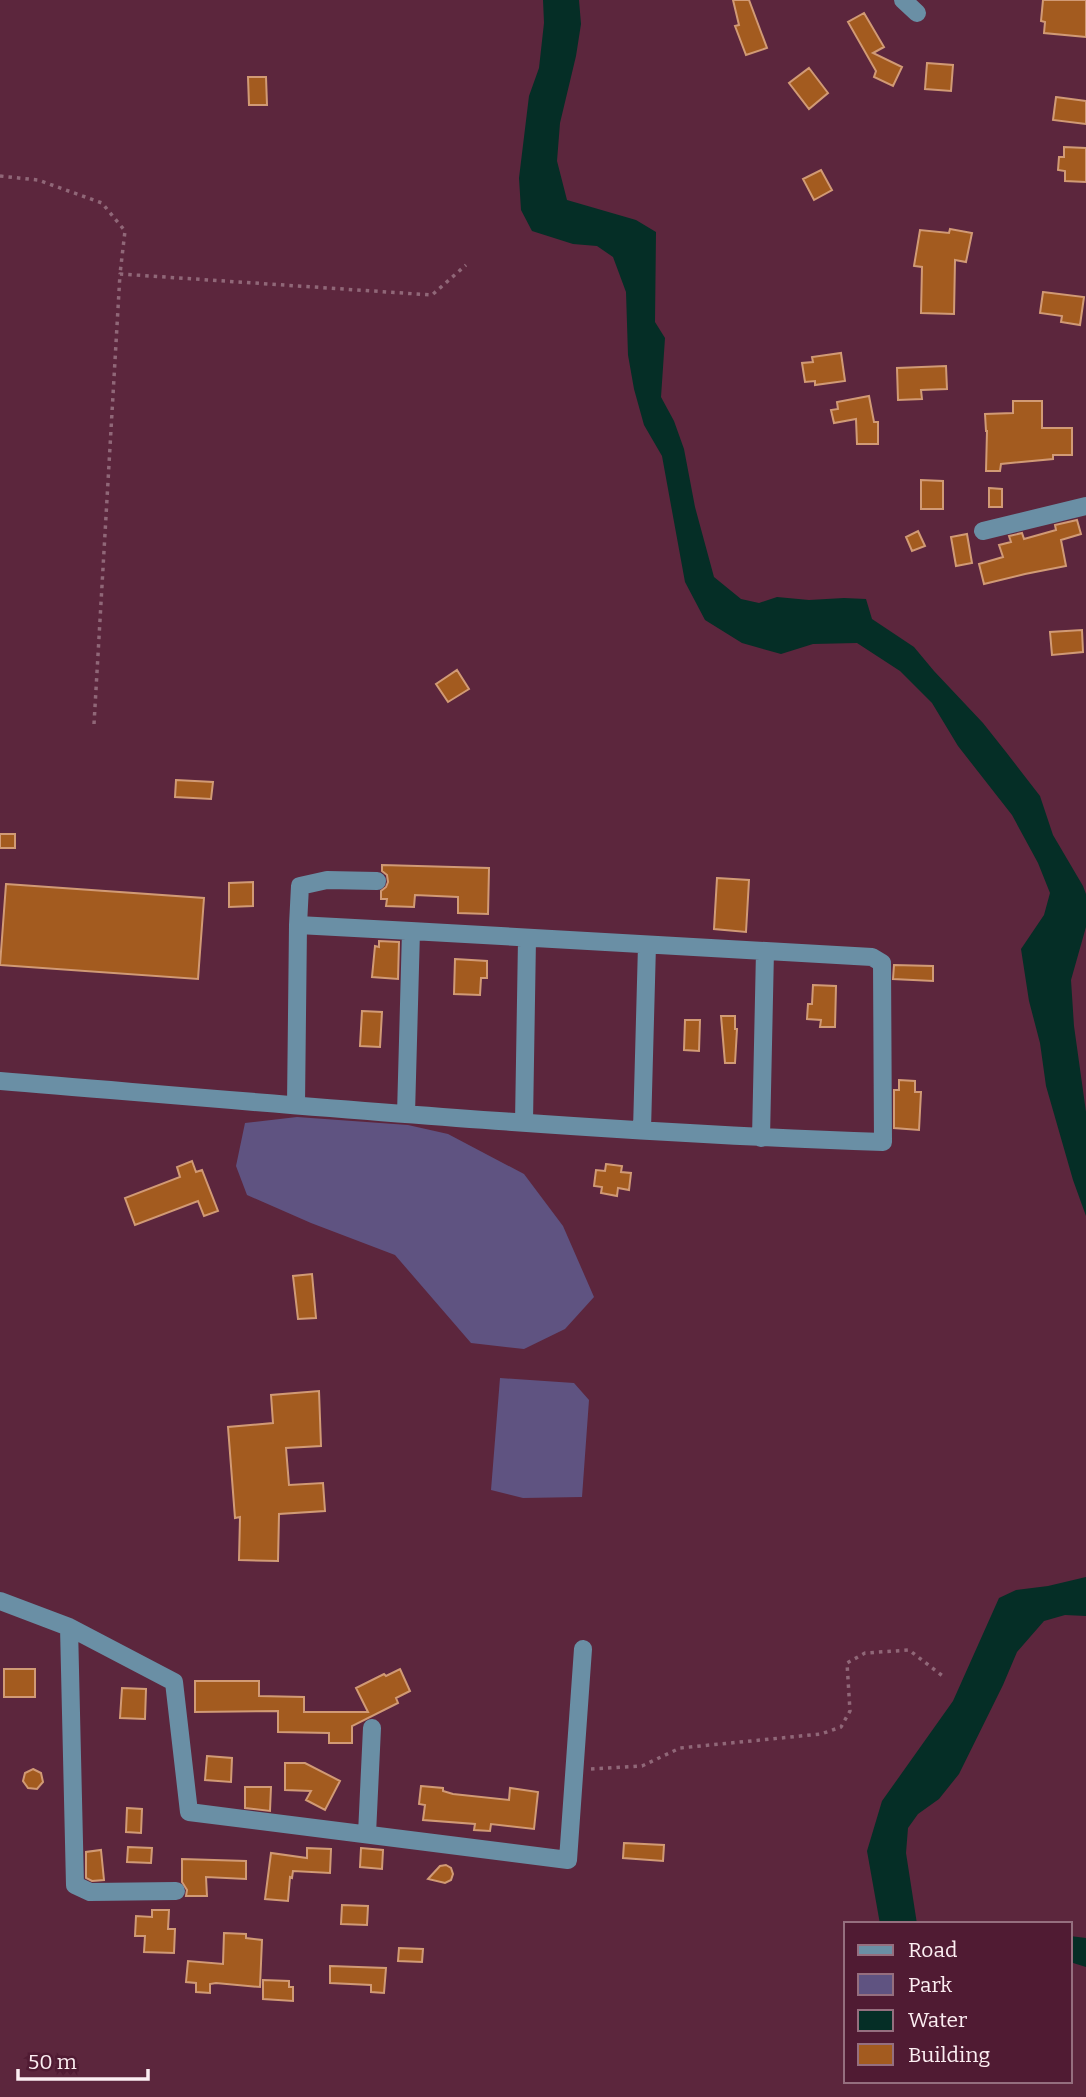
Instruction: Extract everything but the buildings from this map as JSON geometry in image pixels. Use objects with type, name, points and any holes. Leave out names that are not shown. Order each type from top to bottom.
[{"type":"street","points":[[903,0],[917,13]]},
{"type":"street","points":[[983,531],[1086,506]]},
{"type":"street","points":[[296,1105],[300,886],[327,880],[377,881]]},
{"type":"street","points":[[0,1082],[406,1114],[761,1138],[883,1142],[883,963],[872,957],[298,925]]},
{"type":"street","points":[[406,1114],[411,931]]},
{"type":"street","points":[[524,1122],[527,939]]},
{"type":"street","points":[[642,1130],[647,945]]},
{"type":"street","points":[[761,1138],[765,951]]},
{"type":"street","points":[[0,1601],[69,1627],[174,1682],[189,1812],[568,1860],[583,1648]]},
{"type":"street","points":[[69,1627],[75,1885],[90,1892],[176,1891]]},
{"type":"street","points":[[367,1835],[372,1728]]},
{"type":"path","points":[[0,176],[38,180],[102,203],[125,231],[120,274],[94,724]]},
{"type":"path","points":[[120,274],[432,295],[466,265]]},
{"type":"path","points":[[572,1775],[590,1769],[642,1766],[680,1748],[821,1734],[841,1727],[850,1711],[847,1664],[865,1653],[909,1650],[944,1677]]},
{"type":"green space","points":[[297,1117],[408,1125],[448,1134],[524,1174],[563,1226],[594,1297],[565,1329],[524,1349],[471,1343],[395,1255],[247,1195],[236,1166],[245,1123]]},
{"type":"green space","points":[[500,1378],[574,1383],[589,1400],[582,1497],[523,1498],[491,1490]]},
{"type":"water","points":[[543,0],[579,0],[581,24],[560,123],[557,161],[567,200],[636,220],[656,232],[655,322],[665,338],[661,397],[674,421],[684,449],[695,507],[714,577],[741,599],[759,603],[777,597],[809,600],[866,599],[872,619],[914,647],[983,723],[1040,796],[1053,835],[1083,886],[1086,894],[1086,927],[1071,980],[1074,1026],[1086,1112],[1086,1216],[1046,1086],[1021,949],[1044,915],[1050,893],[1038,863],[1012,815],[958,746],[932,703],[900,671],[857,643],[813,644],[781,654],[742,643],[705,620],[685,582],[662,456],[644,425],[634,389],[628,355],[626,292],[613,257],[597,246],[573,244],[532,231],[521,210],[519,178],[529,96],[539,68],[544,23]]},
{"type":"water","points":[[1086,1577],[1086,1616],[1065,1615],[1044,1621],[1017,1652],[959,1774],[939,1799],[918,1814],[908,1828],[906,1853],[917,1922],[880,1922],[867,1851],[882,1801],[953,1701],[999,1598],[1016,1590]]},
{"type":"water","points":[[1072,1936],[1086,1938],[1086,1967],[1072,1963]]}]
